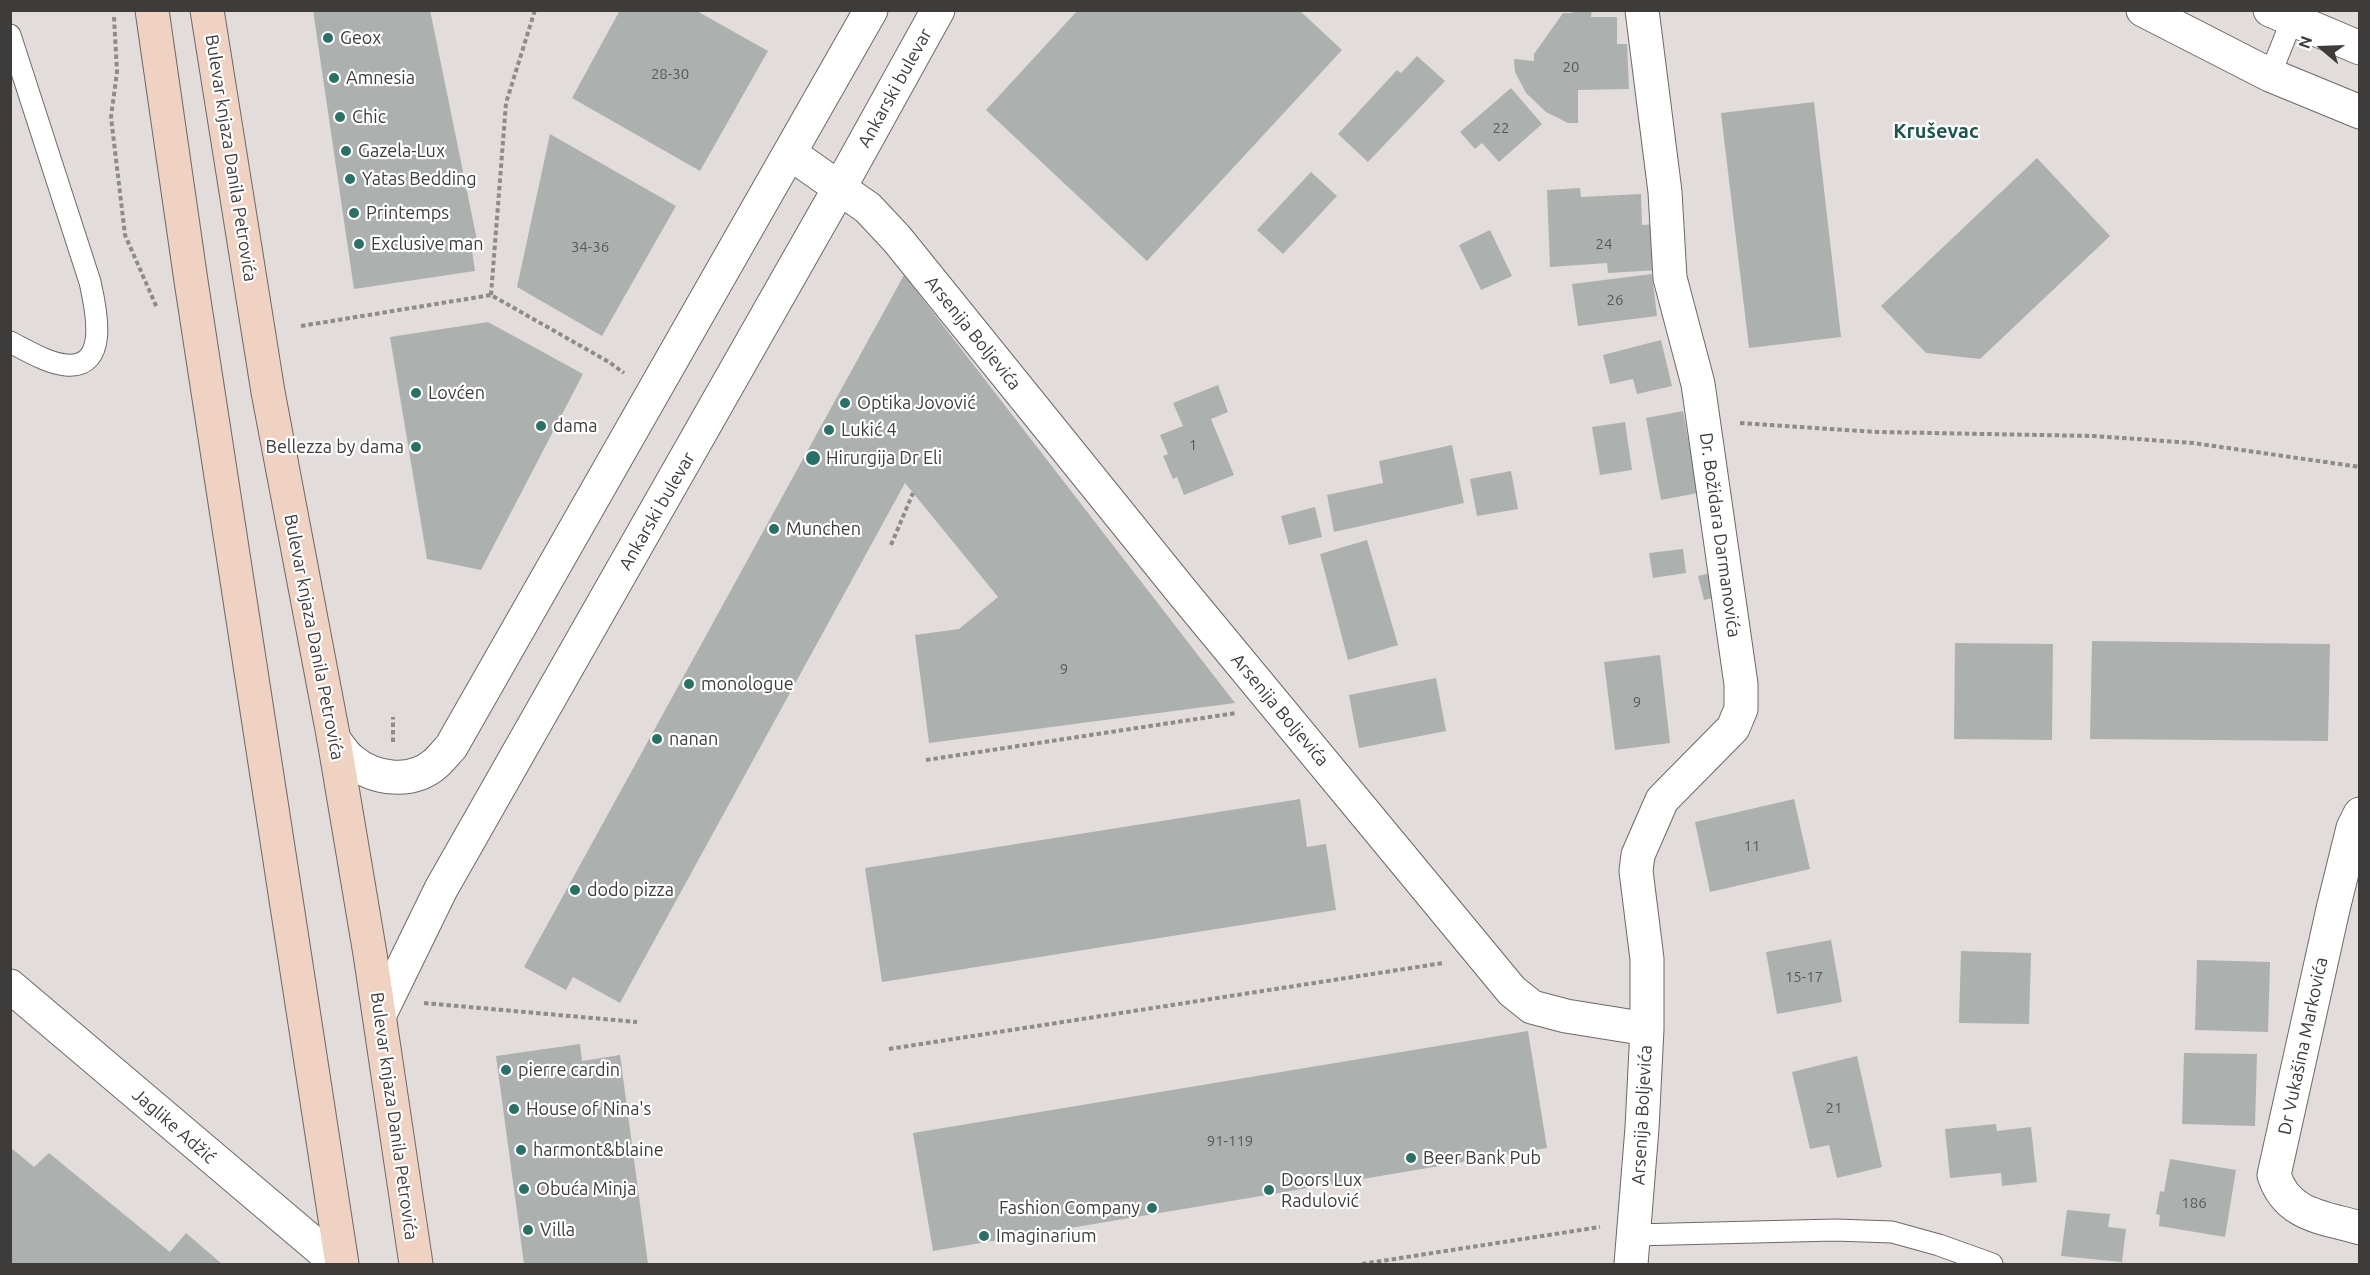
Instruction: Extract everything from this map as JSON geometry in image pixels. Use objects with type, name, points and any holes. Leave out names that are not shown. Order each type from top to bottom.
[{"type":"main road","points":[[152,10],[194,303],[340,1264]]},
{"type":"main road","name":"Bulevar knjaza Danila Petrovića","points":[[207,10],[268,392],[334,740],[380,1014],[416,1264]]},
{"type":"street","points":[[334,740],[351,760],[369,772],[393,778],[414,775],[434,765],[451,747],[871,10]]},
{"type":"street","name":"Ankarski bulevar","points":[[380,1014],[441,889],[840,187],[938,10]]},
{"type":"street","name":"Dr. Božidara Darmanovića","points":[[1642,10],[1665,192],[1670,278],[1698,384],[1741,684],[1741,709],[1733,728],[1662,800],[1642,841],[1636,871],[1647,959],[1647,1029]]},
{"type":"street","points":[[2143,10],[2270,75],[2360,112]]},
{"type":"street","points":[[2286,14],[2360,48]]},
{"type":"street","name":"Arsenija Boljevića","points":[[791,154],[868,208],[897,239],[1183,593],[1512,992],[1532,1007],[1566,1016],[1647,1029],[1624,1242]]},
{"type":"street","name":"Dr Vukašina Markovića","points":[[2360,814],[2353,828],[2333,909],[2297,1082],[2274,1175],[2279,1191],[2293,1206],[2360,1228]]},
{"type":"street","name":"Jaglike Adžić","points":[[10,986],[340,1264]]},
{"type":"lane","points":[[2270,75],[2286,14]]},
{"type":"lane","points":[[10,35],[90,282],[98,319],[96,345],[88,357],[79,364],[67,365],[43,358],[10,342]]},
{"type":"lane","points":[[1624,1242],[1835,1230],[1892,1232],[1939,1245],[1992,1264]]},
{"type":"path","points":[[490,295],[506,103],[535,10]]},
{"type":"path","points":[[301,327],[490,295],[609,362],[624,373]]},
{"type":"path","points":[[1704,420],[1876,432],[2094,436],[2193,443],[2360,467]]},
{"type":"path","points":[[891,545],[913,493]]},
{"type":"path","points":[[926,760],[1238,712]]},
{"type":"path","points":[[393,717],[393,752]]},
{"type":"path","points":[[890,1049],[1449,962]]},
{"type":"path","points":[[422,1003],[637,1022]]},
{"type":"path","points":[[1362,1264],[1624,1242]]},
{"type":"building","points":[[313,10],[430,10],[479,250],[472,251],[475,271],[354,289]]},
{"type":"building","points":[[620,10],[695,10],[768,51],[700,171],[572,98]]},
{"type":"building","points":[[1078,10],[1299,10],[1342,50],[1147,261],[986,110]]},
{"type":"building","points":[[1575,10],[1592,10],[1591,17],[1617,17],[1617,44],[1627,44],[1629,89],[1578,90],[1578,123],[1568,123],[1546,112],[1526,93],[1515,72],[1514,59],[1534,61],[1534,54],[1563,13],[1572,13]]},
{"type":"building","points":[[1417,56],[1445,81],[1368,162],[1338,134],[1397,70],[1401,73]]},
{"type":"building","points":[[1511,88],[1542,124],[1499,162],[1482,143],[1475,149],[1460,132]]},
{"type":"building","points":[[1814,102],[1841,337],[1749,348],[1721,113]]},
{"type":"building","points":[[550,134],[676,206],[602,336],[517,287]]},
{"type":"building","points":[[2037,158],[2110,236],[1980,359],[1926,353],[1881,306]]},
{"type":"building","points":[[1311,172],[1337,196],[1283,254],[1257,230]]},
{"type":"building","points":[[1580,188],[1581,197],[1641,194],[1642,225],[1657,224],[1659,270],[1608,273],[1607,263],[1550,267],[1547,190]]},
{"type":"building","points":[[1490,230],[1512,276],[1481,290],[1459,245]]},
{"type":"building","points":[[1652,274],[1657,316],[1578,326],[1572,284]]},
{"type":"building","points":[[904,275],[1235,703],[929,743],[915,635],[959,629],[998,597],[905,483],[620,1003],[573,977],[566,990],[524,967]]},
{"type":"building","points":[[488,322],[583,374],[481,570],[427,559],[390,337]]},
{"type":"building","points":[[1661,340],[1672,386],[1637,394],[1633,379],[1610,384],[1603,355]]},
{"type":"building","points":[[1218,385],[1228,412],[1211,419],[1234,475],[1184,495],[1177,477],[1173,479],[1163,456],[1168,454],[1160,435],[1183,426],[1173,403]]},
{"type":"building","points":[[1683,411],[1698,493],[1661,500],[1646,418]]},
{"type":"building","points":[[1625,422],[1632,470],[1600,475],[1592,427]]},
{"type":"building","points":[[1452,445],[1464,503],[1334,532],[1327,495],[1383,483],[1379,461]]},
{"type":"building","points":[[1511,471],[1518,509],[1477,516],[1470,479]]},
{"type":"building","points":[[1315,507],[1322,537],[1289,545],[1281,516]]},
{"type":"building","points":[[1367,540],[1398,645],[1348,660],[1320,554]]},
{"type":"building","points":[[1683,549],[1686,573],[1653,578],[1649,553]]},
{"type":"building","points":[[1714,572],[1720,596],[1704,600],[1698,576]]},
{"type":"building","points":[[2092,641],[2330,644],[2328,741],[2090,739]]},
{"type":"building","points":[[1955,643],[2053,644],[2052,740],[1954,739]]},
{"type":"building","points":[[1660,655],[1670,743],[1615,750],[1604,662]]},
{"type":"building","points":[[1436,678],[1446,731],[1359,748],[1349,695]]},
{"type":"building","points":[[1300,799],[1307,847],[1326,844],[1336,910],[882,982],[865,868]]},
{"type":"building","points":[[1794,799],[1810,869],[1710,892],[1695,822]]},
{"type":"building","points":[[1831,940],[1842,1002],[1777,1014],[1766,952]]},
{"type":"building","points":[[1961,951],[2031,953],[2029,1024],[1959,1023]]},
{"type":"building","points":[[2197,960],[2270,962],[2268,1032],[2195,1030]]},
{"type":"building","points":[[1528,1031],[1547,1148],[933,1251],[913,1133]]},
{"type":"building","points":[[580,1044],[582,1061],[620,1055],[648,1264],[524,1264],[496,1056]]},
{"type":"building","points":[[2184,1053],[2257,1054],[2255,1126],[2182,1124]]},
{"type":"building","points":[[1857,1056],[1882,1167],[1837,1178],[1829,1145],[1810,1149],[1792,1072]]},
{"type":"building","points":[[1996,1124],[1997,1131],[2031,1127],[2037,1182],[2002,1186],[2001,1173],[1950,1178],[1945,1129]]},
{"type":"building","points":[[10,1147],[34,1167],[49,1153],[170,1252],[186,1233],[222,1264],[10,1264]]},
{"type":"building","points":[[2170,1159],[2236,1170],[2225,1237],[2159,1226],[2160,1215],[2156,1214],[2160,1191],[2164,1192]]},
{"type":"building","points":[[2067,1210],[2110,1214],[2108,1227],[2126,1229],[2122,1262],[2061,1256]]},
{"type":"place","name":"Geox","points":[[328,38]]},
{"type":"place","name":"Amnesia","points":[[334,78]]},
{"type":"place","name":"Chic","points":[[340,117]]},
{"type":"place","name":"Gazela-Lux","points":[[346,151]]},
{"type":"place","name":"Yatas Bedding","points":[[350,179]]},
{"type":"place","name":"Printemps","points":[[354,213]]},
{"type":"place","name":"Exclusive man","points":[[359,244]]},
{"type":"place","name":"Lovćen","points":[[416,393]]},
{"type":"place","name":"Optika Jovović","points":[[845,403]]},
{"type":"place","name":"dama","points":[[541,426]]},
{"type":"place","name":"Lukić 4","points":[[829,430]]},
{"type":"place","name":"Bellezza by dama","points":[[416,447]]},
{"type":"place","name":"Hirurgija Dr Eli","points":[[813,458]]},
{"type":"place","name":"Munchen","points":[[774,529]]},
{"type":"place","name":"monologue","points":[[689,684]]},
{"type":"place","name":"nanan","points":[[657,739]]},
{"type":"place","name":"dodo pizza","points":[[575,890]]},
{"type":"place","name":"pierre cardin","points":[[506,1070]]},
{"type":"place","name":"House of Nina's","points":[[514,1109]]},
{"type":"place","name":"harmont&blaine","points":[[521,1150]]},
{"type":"place","name":"Beer Bank Pub","points":[[1411,1158]]},
{"type":"place","name":"Obuća Minja","points":[[524,1189]]},
{"type":"place","name":"Doors Lux Radulović","points":[[1269,1190]]},
{"type":"place","name":"Fashion Company","points":[[1152,1208]]},
{"type":"place","name":"Villa","points":[[528,1230]]},
{"type":"place","name":"Imaginarium","points":[[984,1236]]},
{"type":"district","name":"Kruševac","points":[[1936,131]]}]
